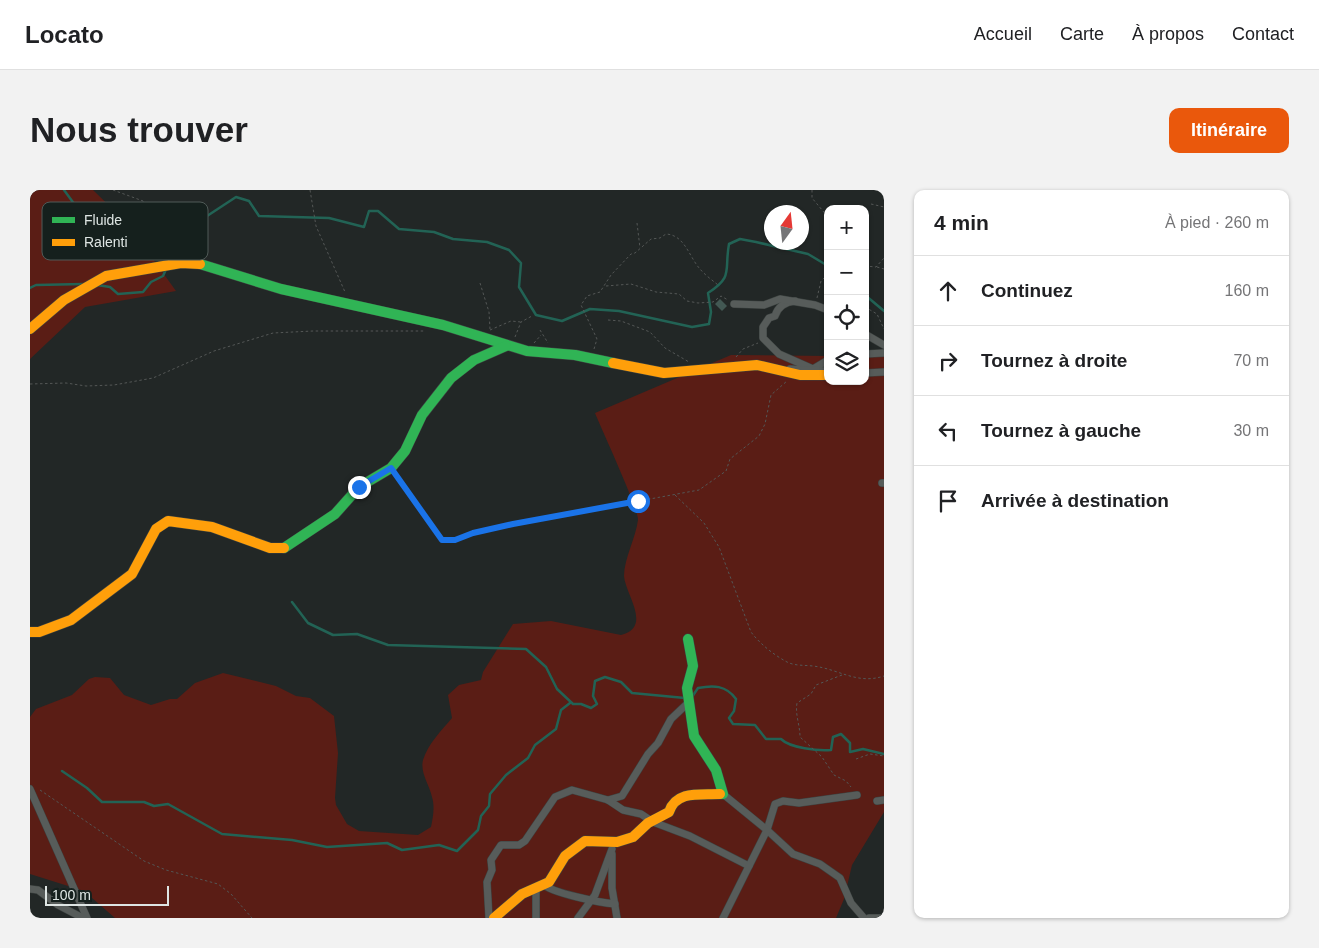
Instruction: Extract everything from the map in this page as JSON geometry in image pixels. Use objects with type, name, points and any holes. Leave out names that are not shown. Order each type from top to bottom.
[{"type":"street","points":[[30,330],[64,300],[106,276],[181,262],[198,264],[281,289],[443,325],[509,347],[595,359],[664,373],[757,365],[824,370]]},
{"type":"street","points":[[734,304],[764,305],[780,299],[824,308]]},
{"type":"street","points":[[795,301],[786,302],[777,310],[775,316],[769,318],[763,327],[766,342],[779,354],[813,368]]},
{"type":"street","points":[[869,336],[884,345]]},
{"type":"street","points":[[30,632],[39,632],[71,620],[132,574],[156,529],[168,521],[212,527],[270,548],[284,548],[335,514],[359,487],[391,468],[406,451],[422,415],[451,378],[474,360],[509,347]]},
{"type":"street","points":[[869,354],[884,353]]},
{"type":"street","points":[[813,368],[824,362]]},
{"type":"street","points":[[773,367],[799,376],[824,375]]},
{"type":"street","points":[[869,373],[884,372]]},
{"type":"street","points":[[688,639],[693,666],[687,688],[694,736],[716,770],[723,794],[793,854],[820,864],[840,878],[851,903],[864,918]]},
{"type":"street","points":[[608,800],[622,796],[648,754],[658,743],[671,719],[689,702]]},
{"type":"street","points":[[30,789],[87,918]]},
{"type":"street","points":[[489,918],[487,882],[492,870],[491,860],[501,845],[519,845],[524,841],[555,797],[572,790],[608,800],[623,810],[641,814],[653,822],[690,836],[750,866]]},
{"type":"street","points":[[494,918],[522,894],[549,882],[565,856],[586,841],[612,846],[633,836],[662,817],[684,795],[723,794]]},
{"type":"street","points":[[723,918],[767,830],[775,804],[783,800],[799,803],[857,795]]},
{"type":"street","points":[[578,918],[591,900],[612,846]]},
{"type":"street","points":[[612,846],[617,918]]},
{"type":"street","points":[[540,886],[551,891],[599,903],[615,904]]},
{"type":"street","points":[[536,918],[540,886]]},
{"type":"street","points":[[30,889],[38,890],[58,906],[83,918]]},
{"type":"street","points":[[869,918],[884,918]]},
{"type":"path","points":[[113,190],[144,202]]},
{"type":"path","points":[[310,190],[316,226],[351,304]]},
{"type":"path","points":[[812,190],[812,198],[824,212]]},
{"type":"path","points":[[871,204],[884,207]]},
{"type":"path","points":[[637,223],[640,248]]},
{"type":"path","points":[[595,359],[593,350],[597,340],[580,305],[587,296],[600,292],[620,264],[651,239],[672,235],[685,246],[700,270],[718,285]]},
{"type":"path","points":[[876,267],[884,258]]},
{"type":"path","points":[[869,266],[884,269]]},
{"type":"path","points":[[815,305],[821,281],[824,278]]},
{"type":"path","points":[[480,283],[489,312],[493,342]]},
{"type":"path","points":[[606,286],[631,284],[656,292],[679,294],[687,301],[698,303],[713,302],[721,296],[734,304]]},
{"type":"path","points":[[869,309],[877,314],[884,329]]},
{"type":"path","points":[[485,330],[490,330],[510,321],[521,322],[532,316]]},
{"type":"path","points":[[608,320],[620,321],[650,332],[665,348],[704,369]]},
{"type":"path","points":[[509,347],[521,322]]},
{"type":"path","points":[[30,384],[66,382],[86,386],[114,385],[153,378],[214,351],[273,333],[431,330]]},
{"type":"path","points":[[734,367],[734,362],[743,349],[766,342]]},
{"type":"path","points":[[391,468],[442,540],[455,540],[473,533],[513,524],[699,490],[726,471],[730,459],[759,436],[765,424],[771,396],[785,383],[799,376]]},
{"type":"path","points":[[674,495],[704,523],[719,547],[751,632],[758,641],[788,662],[815,666],[842,675],[872,680],[884,676]]},
{"type":"path","points":[[842,675],[816,685],[812,694],[796,703],[795,714],[800,722],[800,737],[822,757],[834,775],[846,781],[857,795]]},
{"type":"path","points":[[856,759],[870,754],[884,756]]},
{"type":"path","points":[[38,788],[144,861],[166,870],[218,884],[231,894],[252,918]]},
{"type":"shaded area","points":[[30,190],[93,190],[105,202],[42,202],[42,260],[154,260],[176,291],[85,307],[30,359]]},
{"type":"shaded area","points":[[731,355],[824,356],[824,385],[869,385],[869,356],[884,357],[884,812],[852,865],[844,899],[836,918],[115,918],[84,891],[30,874],[30,717],[36,709],[72,695],[89,679],[95,677],[110,678],[124,695],[151,705],[170,699],[177,699],[195,683],[223,673],[276,686],[296,696],[310,698],[334,716],[338,753],[335,798],[336,805],[347,824],[359,831],[418,835],[431,827],[433,804],[422,765],[431,743],[452,718],[448,695],[459,685],[481,680],[483,672],[513,624],[551,621],[621,635],[630,631],[635,625],[635,609],[624,576],[638,520],[637,513],[595,413]]},
{"type":"building","points":[[720,299],[727,306],[722,311],[715,304]]},
{"type":"waterway","points":[[64,190],[73,202]]},
{"type":"waterway","points":[[208,215],[236,197],[249,201],[259,216],[329,218],[364,227],[369,211],[378,211],[399,229],[434,232],[453,239],[487,242],[509,250],[521,263],[519,287],[536,315],[562,321],[590,309],[619,311],[692,327],[709,324],[711,312],[708,293],[722,282],[725,277],[729,244],[740,239],[808,254],[824,264]]},
{"type":"waterway","points":[[167,262],[171,260]]},
{"type":"waterway","points":[[97,285],[110,287],[118,294],[143,292],[151,282],[163,276],[167,267]]},
{"type":"waterway","points":[[30,288],[36,285],[84,284]]},
{"type":"waterway","points":[[869,298],[884,311]]},
{"type":"waterway","points":[[292,602],[308,623],[333,635],[357,634],[388,645],[526,649],[546,667],[557,689],[573,704],[581,704],[591,708],[597,704],[593,696],[595,681],[605,677],[621,682],[632,693],[685,698]]},
{"type":"waterway","points":[[692,697],[698,688],[714,686],[728,691],[736,699],[734,711],[729,718],[733,724],[755,725],[766,739],[781,739],[791,745],[804,748],[831,750],[833,737],[841,734],[850,743],[850,752],[863,749],[884,754]]},
{"type":"waterway","points":[[62,771],[87,788],[102,802],[144,802],[154,806],[168,804],[222,834],[292,840],[327,847],[387,843],[402,850],[439,845],[457,851],[478,830],[481,816],[489,806],[490,794],[506,775],[528,758],[535,745],[556,729],[561,710],[570,703]]},
{"type":"traffic: fast","points":[[200,264],[281,289],[443,325],[527,351],[575,355],[613,363]]},
{"type":"traffic: fast","points":[[284,548],[335,514],[359,487],[391,468],[405,451],[422,415],[451,378],[474,360],[506,346]]},
{"type":"traffic: fast","points":[[688,639],[693,666],[687,688],[694,736],[716,770],[723,794],[720,794]]},
{"type":"traffic: slow","points":[[30,329],[64,300],[106,276],[181,263],[200,264]]},
{"type":"traffic: slow","points":[[613,363],[664,373],[757,365],[800,375],[824,375]]},
{"type":"traffic: slow","points":[[30,632],[39,632],[71,620],[132,574],[156,529],[168,521],[212,527],[270,548],[284,548]]},
{"type":"traffic: slow","points":[[494,918],[522,894],[549,882],[565,856],[585,841],[617,842],[633,837],[648,823],[669,812],[672,805],[683,797],[697,794],[720,794]]},
{"type":"route","points":[[359,487],[391,468],[430,526],[442,540],[455,540],[473,533],[513,524],[638,501]]}]
